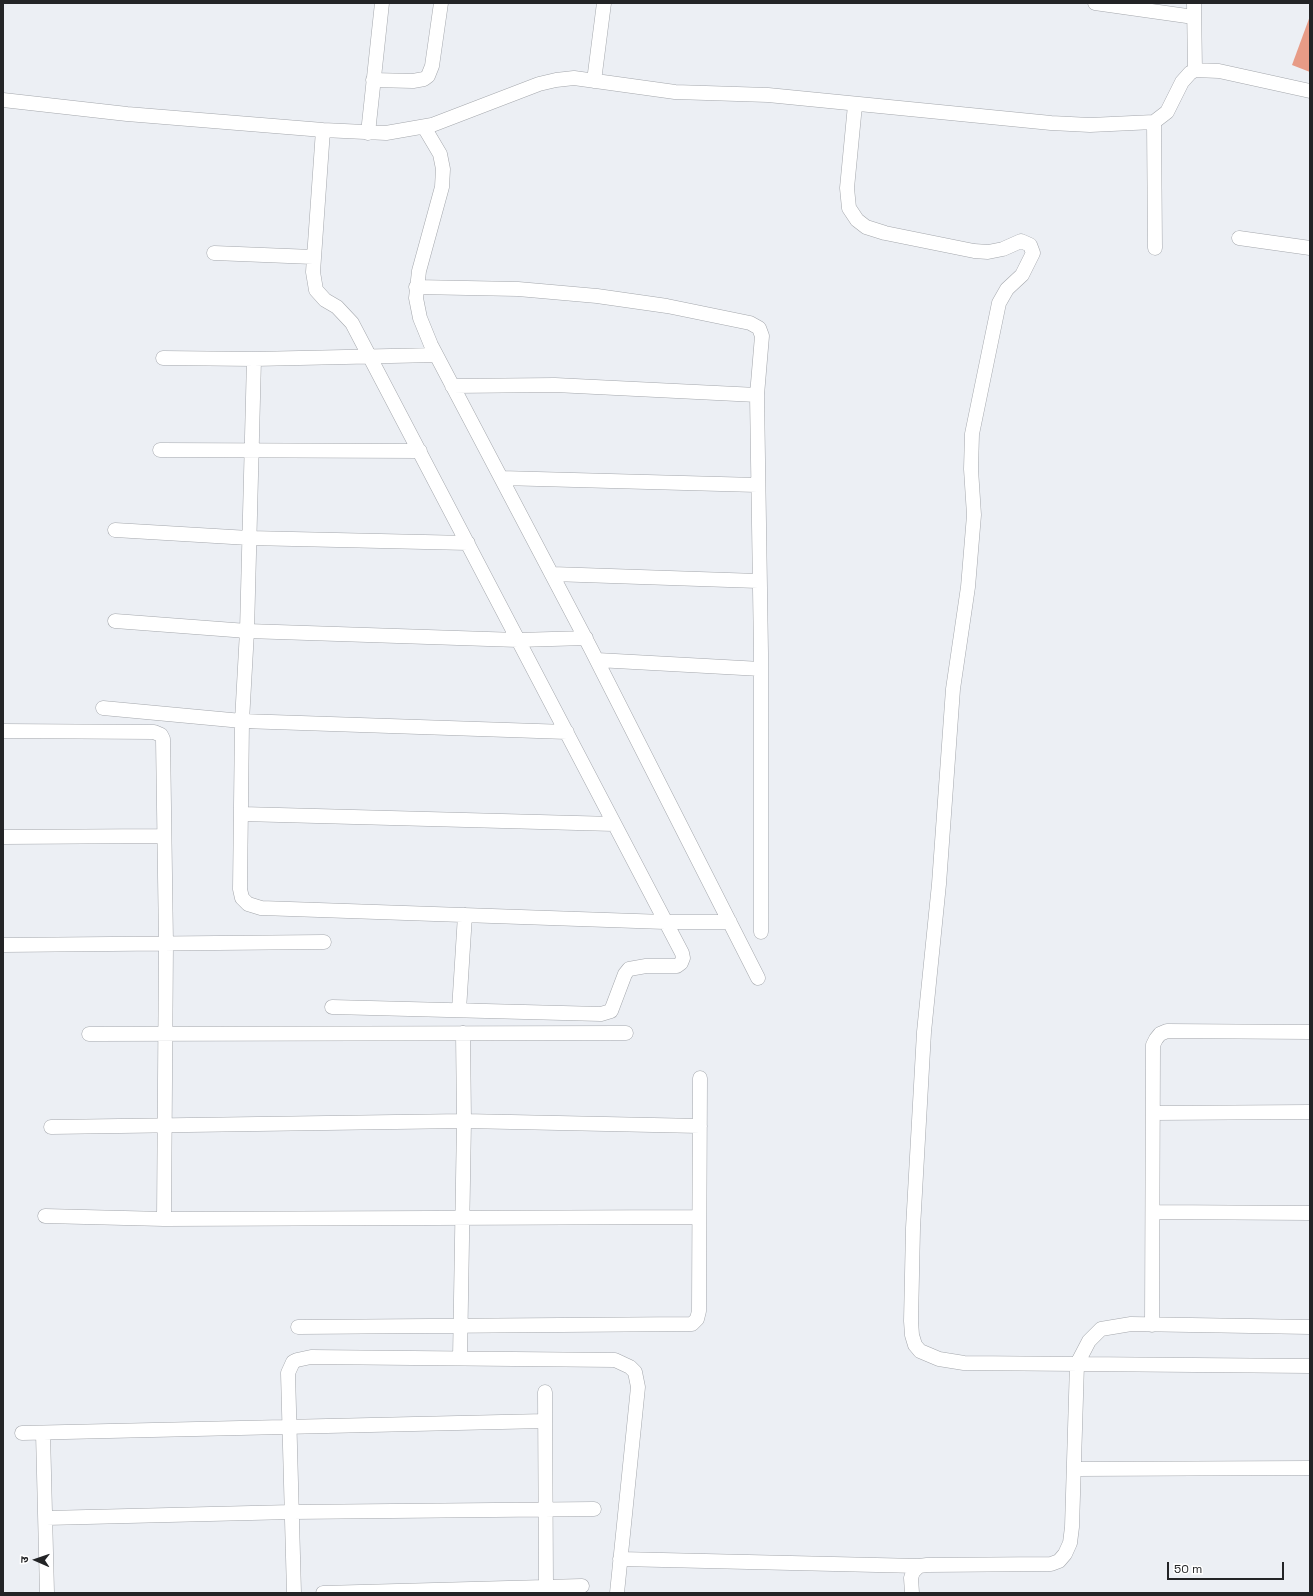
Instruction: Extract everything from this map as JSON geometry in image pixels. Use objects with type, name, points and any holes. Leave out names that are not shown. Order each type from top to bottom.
[{"type":"street","points":[[368,133],[382,3]]},
{"type":"street","points":[[373,80],[424,80],[428,76],[432,66],[441,3]]},
{"type":"street","points":[[594,81],[604,3]]},
{"type":"street","points":[[1095,3],[1194,17]]},
{"type":"street","points":[[1194,3],[1195,70]]},
{"type":"street","points":[[3,100],[126,114],[368,133],[402,131],[424,126],[556,80],[574,78],[676,92],[768,95],[855,105],[1066,124],[1114,125],[1154,122],[1166,112],[1182,82],[1195,70],[1219,71],[1310,91]]},
{"type":"street","points":[[855,105],[847,188],[849,208],[857,220],[866,227],[974,251],[988,252],[1003,249],[1021,241],[1030,245],[1033,253],[1022,275],[1007,289],[999,303],[972,434],[971,469],[974,515],[968,588],[953,689],[938,884],[924,1032],[913,1228],[912,1335],[915,1345],[920,1351],[939,1359],[964,1363],[1310,1366]]},
{"type":"street","points":[[1154,122],[1155,248]]},
{"type":"street","points":[[424,126],[440,154],[443,169],[442,187],[418,271],[416,287],[420,318],[452,386],[586,638],[758,978]]},
{"type":"street","points":[[323,130],[313,257],[313,277],[316,290],[325,300],[337,307],[352,323],[666,922],[682,953],[683,958],[681,963],[677,966],[646,966],[629,969],[625,974],[611,1011],[601,1014],[332,1007]]},
{"type":"street","points":[[1239,238],[1310,248]]},
{"type":"street","points":[[214,253],[313,257]]},
{"type":"street","points":[[416,287],[518,289],[597,296],[667,306],[755,325],[759,328],[762,336],[757,395],[758,581],[761,669],[761,932]]},
{"type":"street","points":[[163,358],[254,359],[436,354]]},
{"type":"street","points":[[254,359],[247,631],[242,722],[240,889],[242,898],[248,904],[261,908],[666,922],[730,922]]},
{"type":"street","points":[[452,386],[555,385],[757,395]]},
{"type":"street","points":[[160,450],[420,451]]},
{"type":"street","points":[[501,478],[757,485]]},
{"type":"street","points":[[115,530],[249,538],[468,544]]},
{"type":"street","points":[[552,574],[758,581]]},
{"type":"street","points":[[115,621],[247,631],[518,640],[586,638]]},
{"type":"street","points":[[597,660],[761,669]]},
{"type":"street","points":[[103,708],[242,722],[566,732]]},
{"type":"street","points":[[3,731],[154,732],[161,735],[163,744],[163,836],[166,943],[166,1125],[164,1219]]},
{"type":"street","points":[[242,814],[614,824]]},
{"type":"street","points":[[3,837],[163,836]]},
{"type":"street","points":[[459,1010],[465,915]]},
{"type":"street","points":[[3,945],[324,942]]},
{"type":"street","points":[[1152,1324],[1153,1045],[1160,1034],[1167,1031],[1310,1032]]},
{"type":"street","points":[[460,1358],[464,1121],[463,1033]]},
{"type":"street","points":[[90,1034],[626,1033]]},
{"type":"street","points":[[298,1327],[692,1324],[697,1319],[699,1311],[700,1078]]},
{"type":"street","points":[[1153,1113],[1310,1112]]},
{"type":"street","points":[[51,1127],[464,1121],[700,1126]]},
{"type":"street","points":[[1152,1212],[1310,1213]]},
{"type":"street","points":[[45,1216],[164,1219],[699,1217]]},
{"type":"street","points":[[620,1559],[919,1566],[1050,1564],[1059,1561],[1065,1554],[1070,1543],[1075,1469],[1077,1364],[1089,1341],[1101,1330],[1120,1325],[1152,1324],[1310,1327]]},
{"type":"street","points":[[294,1593],[288,1373],[290,1367],[297,1360],[311,1357],[615,1360],[630,1367],[635,1372],[638,1387],[617,1593]]},
{"type":"street","points":[[544,1392],[546,1587]]},
{"type":"street","points":[[22,1433],[545,1421]]},
{"type":"street","points":[[43,1433],[47,1593]]},
{"type":"street","points":[[1075,1469],[1310,1468]]},
{"type":"street","points":[[46,1518],[292,1512],[594,1509]]},
{"type":"street","points":[[912,1593],[911,1578],[913,1572],[919,1566]]},
{"type":"street","points":[[324,1593],[582,1586]]},
{"type":"building","points":[[1310,16],[1310,72],[1292,65]]}]
